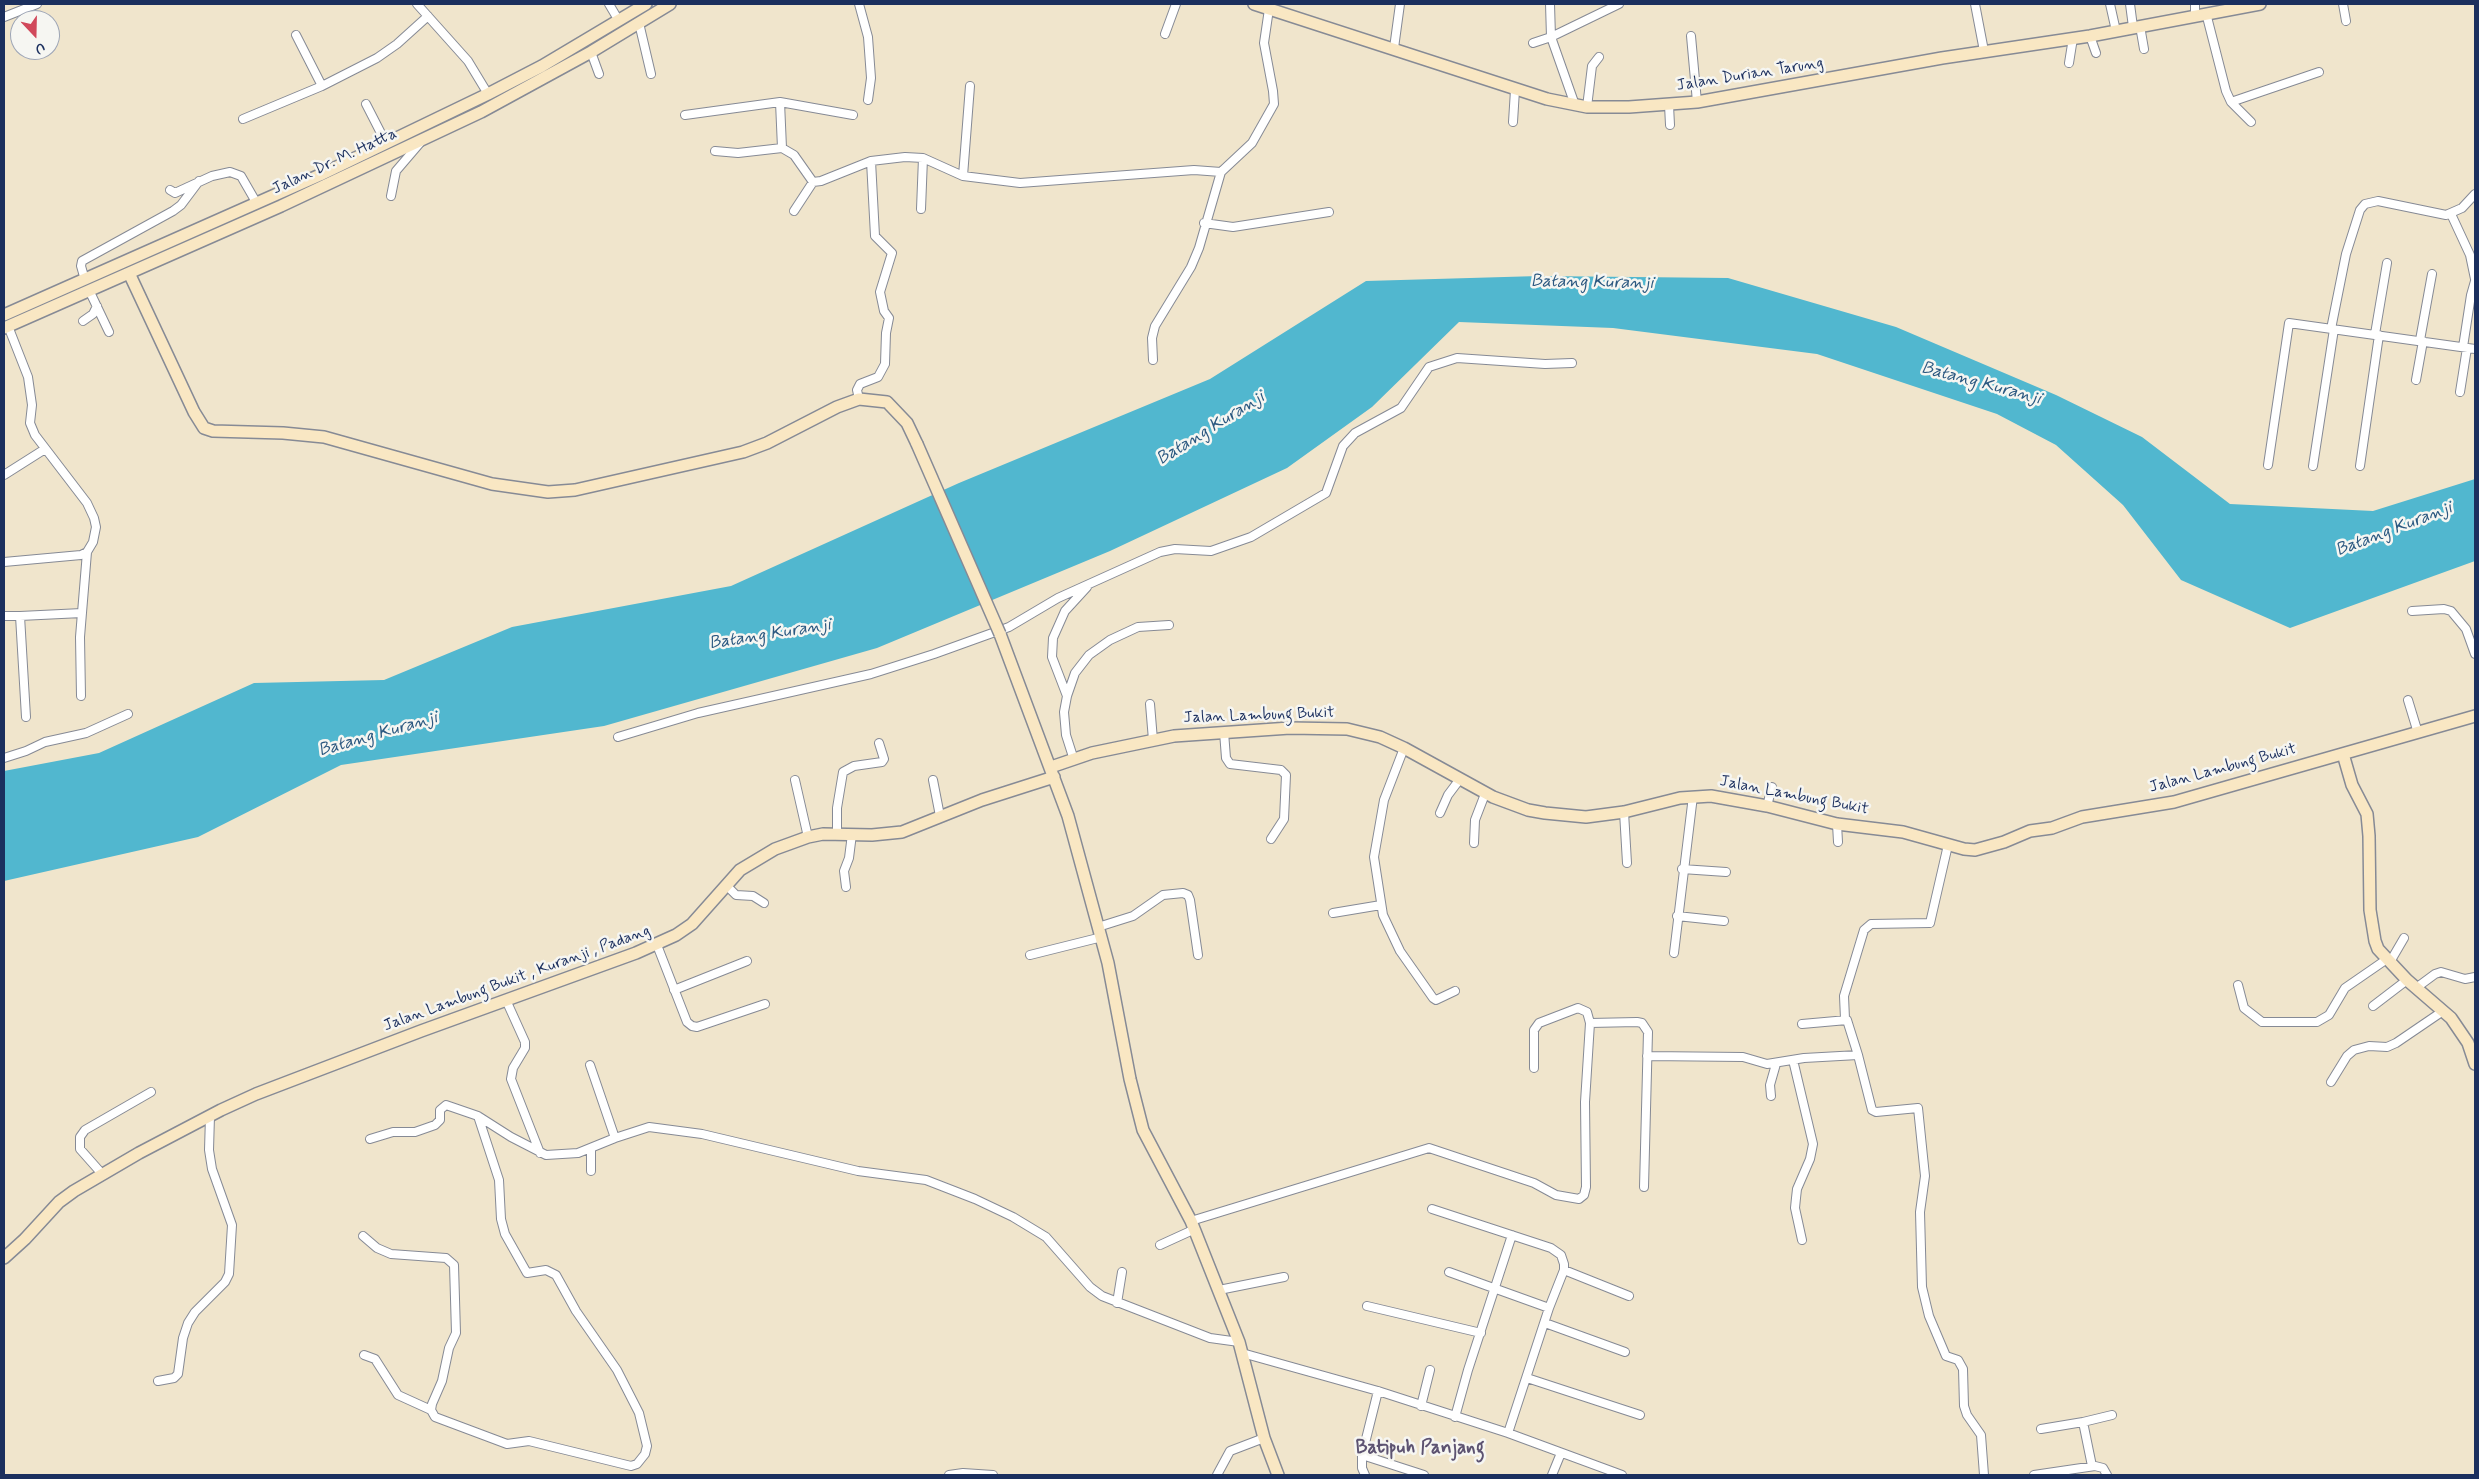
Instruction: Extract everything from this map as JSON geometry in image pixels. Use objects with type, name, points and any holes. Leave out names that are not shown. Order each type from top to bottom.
[{"type":"street","points":[[4,17],[37,4]]},
{"type":"street","points":[[417,4],[468,61],[488,94]]},
{"type":"street","points":[[609,4],[619,21]]},
{"type":"street","name":"Jalan Dr. M. Hatta","points":[[5,323],[256,202],[488,94],[646,4]]},
{"type":"street","name":"Jalan Dr. M. Hatta","points":[[87,285],[129,273],[281,206],[481,112],[592,51],[670,4]]},
{"type":"street","points":[[859,4],[868,37],[871,78],[868,100]]},
{"type":"street","points":[[1165,34],[1176,4]]},
{"type":"street","name":"Jalan Durian Tarung","points":[[1254,4],[1394,48],[1515,90],[1581,106],[1669,105],[1697,102],[1984,52],[2090,36],[2199,11],[2260,4]]},
{"type":"street","points":[[1394,48],[1400,4]]},
{"type":"street","points":[[1550,4],[1551,37],[1581,106]]},
{"type":"street","points":[[1533,43],[1551,37],[1605,7],[1619,4]]},
{"type":"street","points":[[1975,4],[1984,52]]},
{"type":"street","points":[[2110,4],[2116,30]]},
{"type":"street","points":[[2130,4],[2144,50]]},
{"type":"street","points":[[2343,4],[2346,21]]},
{"type":"street","points":[[1153,360],[1152,338],[1155,326],[1191,267],[1199,248],[1204,223],[1221,172],[1252,143],[1274,104],[1274,91],[1264,43],[1268,9]]},
{"type":"street","points":[[2199,11],[2231,102],[2251,122]]},
{"type":"street","points":[[244,119],[322,86],[377,58],[397,44],[428,16]]},
{"type":"street","points":[[638,23],[651,74]]},
{"type":"street","points":[[296,35],[322,86]]},
{"type":"street","points":[[1691,36],[1697,102]]},
{"type":"street","points":[[2090,36],[2096,53]]},
{"type":"street","points":[[2069,63],[2073,38]]},
{"type":"street","points":[[587,39],[599,74]]},
{"type":"street","points":[[1581,106],[1592,66],[1598,57]]},
{"type":"street","points":[[2231,102],[2319,72]]},
{"type":"street","points":[[963,176],[970,86]]},
{"type":"street","points":[[1513,122],[1515,90]]},
{"type":"street","points":[[685,115],[780,102],[853,115]]},
{"type":"street","points":[[780,102],[782,148]]},
{"type":"street","points":[[366,104],[386,143]]},
{"type":"street","points":[[1669,105],[1670,125]]},
{"type":"street","points":[[391,196],[396,171],[423,139]]},
{"type":"street","points":[[715,151],[738,152],[782,148],[794,155],[813,182]]},
{"type":"street","points":[[794,210],[813,182],[821,181],[871,161],[887,158],[923,158],[963,176],[1020,183],[1184,171],[1221,172]]},
{"type":"street","points":[[921,209],[923,158]]},
{"type":"street","points":[[859,399],[857,390],[860,384],[878,377],[885,364],[886,333],[889,318],[884,311],[880,292],[892,253],[878,241],[875,233],[871,161]]},
{"type":"street","points":[[170,190],[176,193],[199,181],[220,174],[236,173],[245,181],[256,202]]},
{"type":"street","points":[[109,332],[87,285],[81,266],[82,261],[173,211],[181,205],[199,181]]},
{"type":"street","points":[[2313,466],[2346,254],[2360,210],[2365,204],[2378,201],[2451,214],[2462,208],[2475,194]]},
{"type":"street","points":[[1204,223],[1233,227],[1329,212]]},
{"type":"street","points":[[2451,214],[2470,255],[2475,280],[2471,295],[2468,348],[2460,392]]},
{"type":"street","points":[[2360,466],[2387,263]]},
{"type":"street","points":[[129,273],[194,412],[204,428],[228,433],[283,433],[324,437],[492,484],[548,492],[575,490],[742,452],[767,443],[836,407],[859,399],[887,402],[907,424],[916,444],[1000,634],[1052,772],[1068,816],[1100,932],[1130,1079],[1144,1130],[1193,1225],[1240,1342],[1264,1438],[1278,1475]]},
{"type":"street","points":[[2416,380],[2432,274]]},
{"type":"street","points":[[84,321],[93,314],[97,306]]},
{"type":"street","points":[[5,323],[28,377],[32,405],[30,423],[34,435],[87,503],[94,518],[95,536],[87,552],[80,637],[81,696]]},
{"type":"street","points":[[2268,465],[2289,323],[2422,340],[2468,348]]},
{"type":"street","points":[[618,737],[698,713],[871,674],[934,654],[1009,627],[1045,605],[1160,552],[1176,549],[1211,551],[1262,532],[1326,493],[1343,446],[1355,433],[1401,408],[1429,367],[1457,358],[1545,364],[1572,363]]},
{"type":"street","points":[[4,475],[45,449]]},
{"type":"street","points":[[4,562],[73,557],[87,552]]},
{"type":"street","points":[[1067,696],[1052,656],[1053,638],[1065,611],[1090,584]]},
{"type":"street","points":[[2412,611],[2444,609],[2451,611],[2466,629],[2475,654]]},
{"type":"street","points":[[4,616],[82,613]]},
{"type":"street","points":[[20,616],[26,717]]},
{"type":"street","points":[[1074,760],[1065,726],[1067,696],[1075,673],[1089,655],[1110,640],[1138,627],[1169,625]]},
{"type":"street","points":[[2408,700],[2418,734]]},
{"type":"street","points":[[1150,704],[1152,740]]},
{"type":"street","points":[[4,758],[26,751],[44,742],[86,734],[128,714]]},
{"type":"street","name":"Jalan Lambung Bukit","points":[[1052,772],[1074,760],[1152,740],[1224,732],[1290,728],[1347,729],[1380,737],[1404,748],[1485,794],[1528,810],[1566,816],[1624,812],[1693,796],[1711,796],[1767,806],[1837,824],[1903,832],[1948,845],[1975,850],[2004,842],[2030,831],[2052,828],[2082,817],[2174,802],[2418,734],[2475,716]]},
{"type":"street","points":[[1224,732],[1226,758],[1230,764],[1281,770],[1286,775],[1284,819],[1270,838]]},
{"type":"street","points":[[837,833],[837,808],[843,772],[854,766],[882,762],[884,759],[879,743]]},
{"type":"street","points":[[1404,748],[1384,800],[1374,857],[1383,915],[1400,952],[1433,998],[1436,1000],[1455,991]]},
{"type":"street","points":[[2343,754],[2352,785],[2367,814],[2370,836],[2371,924],[2375,941],[2388,960],[2411,984],[2443,1011],[2461,1031],[2475,1063]]},
{"type":"street","name":"Jalan Lambung Bukit , Kuranji , Padang","points":[[4,1258],[25,1239],[59,1202],[100,1172],[256,1094],[657,944],[692,924],[740,870],[756,859],[808,837],[837,833],[872,835],[902,832],[1052,772]]},
{"type":"street","points":[[795,780],[808,837]]},
{"type":"street","points":[[933,780],[940,816]]},
{"type":"street","points":[[1440,813],[1448,794],[1460,780]]},
{"type":"street","points":[[1767,806],[1772,787]]},
{"type":"street","points":[[1474,843],[1475,820],[1485,794]]},
{"type":"street","points":[[1674,953],[1682,869],[1693,796]]},
{"type":"street","points":[[1624,812],[1627,863]]},
{"type":"street","points":[[1837,824],[1838,842]]},
{"type":"street","points":[[846,887],[844,871],[849,858],[852,834]]},
{"type":"street","points":[[1948,845],[1930,922],[1871,924],[1864,930],[1844,996],[1845,1020],[1850,1025],[1872,1110],[1886,1112],[1916,1106],[1919,1110],[1925,1176],[1920,1212],[1922,1287],[1929,1316],[1946,1356],[1958,1360],[1963,1369],[1964,1406],[1981,1435],[1984,1475]]},
{"type":"street","points":[[1682,869],[1726,872]]},
{"type":"street","points":[[726,885],[736,896],[753,896],[764,904]]},
{"type":"street","points":[[1030,955],[1100,932],[1133,916],[1163,896],[1183,892],[1189,897],[1198,955]]},
{"type":"street","points":[[1333,913],[1381,905]]},
{"type":"street","points":[[1677,916],[1724,921]]},
{"type":"street","points":[[2238,985],[2244,1008],[2262,1022],[2317,1022],[2329,1015],[2345,988],[2388,960],[2404,938]]},
{"type":"street","points":[[657,944],[687,1022],[694,1026],[765,1004]]},
{"type":"street","points":[[674,990],[747,961]]},
{"type":"street","points":[[2373,1006],[2411,984],[2441,972],[2465,979],[2475,977]]},
{"type":"street","points":[[506,1000],[525,1042],[525,1048],[513,1068],[511,1079],[540,1153]]},
{"type":"street","points":[[1160,1245],[1193,1225],[1428,1148],[1534,1182],[1556,1195],[1579,1199],[1584,1195],[1586,1186],[1585,1102],[1590,1023],[1587,1012],[1578,1008],[1539,1023],[1534,1030],[1534,1068]]},
{"type":"street","points":[[2330,1082],[2347,1056],[2354,1050],[2369,1046],[2387,1047],[2396,1044],[2443,1011]]},
{"type":"street","points":[[1802,1024],[1845,1020]]},
{"type":"street","points":[[1590,1023],[1642,1023],[1648,1032],[1644,1187]]},
{"type":"street","points":[[1648,1056],[1743,1056],[1760,1063],[1776,1064],[1793,1060],[1858,1055]]},
{"type":"street","points":[[1793,1060],[1812,1144],[1810,1159],[1797,1189],[1796,1198],[1795,1208],[1802,1240]]},
{"type":"street","points":[[1771,1096],[1770,1085],[1776,1064]]},
{"type":"street","points":[[590,1065],[615,1138]]},
{"type":"street","points":[[100,1172],[79,1146],[80,1137],[85,1130],[151,1092]]},
{"type":"street","points":[[370,1139],[392,1132],[415,1132],[435,1125],[440,1120],[440,1110],[446,1105],[478,1116],[540,1153],[561,1156],[591,1148],[643,1127],[702,1134],[858,1171],[926,1180],[975,1199],[1013,1217],[1046,1238],[1090,1287],[1117,1303],[1210,1338],[1240,1342]]},
{"type":"street","points":[[158,1380],[174,1378],[178,1374],[182,1338],[188,1323],[195,1312],[225,1282],[229,1274],[232,1226],[212,1169],[209,1150],[210,1116]]},
{"type":"street","points":[[364,1355],[375,1359],[398,1395],[431,1410],[435,1417],[507,1444],[530,1441],[631,1466],[637,1464],[642,1459],[647,1446],[639,1413],[617,1370],[576,1311],[556,1275],[546,1270],[528,1273],[505,1234],[501,1219],[499,1180],[478,1116]]},
{"type":"street","points":[[591,1148],[591,1171]]},
{"type":"street","points":[[1432,1209],[1557,1251],[1564,1264],[1564,1270],[1549,1308],[1508,1433]]},
{"type":"street","points":[[1455,1417],[1512,1235]]},
{"type":"street","points":[[363,1236],[366,1241],[391,1254],[446,1258],[454,1265],[456,1333],[449,1348],[444,1374],[431,1410]]},
{"type":"street","points":[[1564,1270],[1629,1296]]},
{"type":"street","points":[[1117,1303],[1122,1272]]},
{"type":"street","points":[[1449,1272],[1549,1308]]},
{"type":"street","points":[[1219,1290],[1284,1277]]},
{"type":"street","points":[[1366,1306],[1481,1333]]},
{"type":"street","points":[[1545,1323],[1625,1352]]},
{"type":"street","points":[[1242,1353],[1378,1392],[1508,1433],[1622,1475]]},
{"type":"street","points":[[1421,1406],[1430,1370]]},
{"type":"street","points":[[1527,1378],[1640,1415]]},
{"type":"street","points":[[1365,1475],[1362,1468],[1362,1455],[1378,1392]]},
{"type":"street","points":[[2042,1429],[2112,1416]]},
{"type":"street","points":[[2083,1422],[2092,1466]]},
{"type":"street","points":[[1217,1475],[1230,1451],[1264,1438]]},
{"type":"street","points":[[1552,1475],[1561,1453]]},
{"type":"street","points":[[1362,1455],[1424,1475]]},
{"type":"street","points":[[2034,1475],[2092,1466],[2104,1468],[2107,1475]]},
{"type":"street","points":[[949,1475],[993,1475]]},
{"type":"water","name":"Batang Kuranji","points":[[1539,276],[1728,278],[1896,327],[2056,395],[2142,437],[2230,504],[2373,511],[2475,479],[2475,561],[2290,628],[2181,580],[2123,505],[2056,445],[1997,414],[1817,354],[1613,328],[1459,322],[1372,407],[1287,468],[1110,551],[877,648],[604,726],[341,765],[198,837],[4,881],[4,771],[99,753],[254,683],[384,680],[512,627],[731,586],[959,483],[1210,379],[1366,281]]},
{"type":"district","name":"Batipuh Panjang","points":[[1420,1449]]}]
